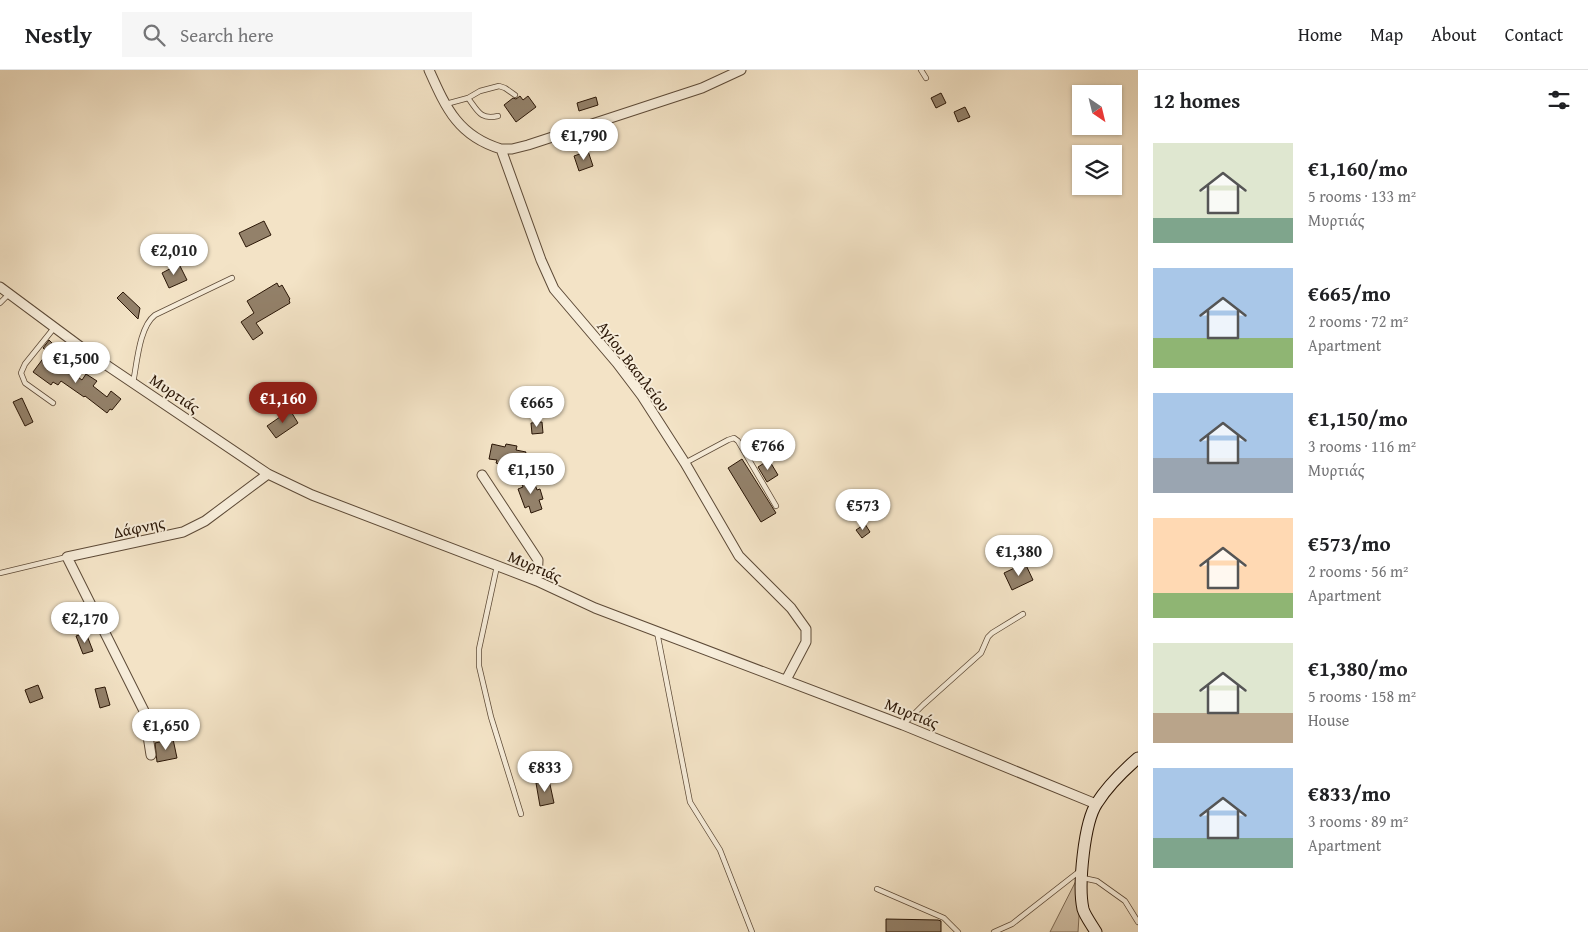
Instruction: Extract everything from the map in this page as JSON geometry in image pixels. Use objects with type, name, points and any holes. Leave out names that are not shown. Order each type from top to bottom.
[{"type":"main road","points":[[1096,932],[1083,909],[1082,873],[1090,819],[1096,804],[1109,787],[1138,758]]},
{"type":"street","points":[[429,70],[445,104],[466,132],[501,149],[512,149],[538,142],[657,104],[702,88],[741,70]]},
{"type":"street","name":"Αγίου Βασιλείου","points":[[501,149],[541,260],[554,288],[642,396],[685,462],[739,556],[791,608],[806,628],[806,642],[786,680]]},
{"type":"street","name":"Μυρτιάς","points":[[0,287],[54,328],[268,474],[312,495],[537,581],[595,608],[903,725],[1096,804]]},
{"type":"street","name":"Δάφνης","points":[[67,558],[183,532],[205,521],[268,474]]},
{"type":"street","points":[[482,475],[538,560],[537,581]]},
{"type":"street","points":[[67,558],[144,711],[151,755]]},
{"type":"lane","points":[[922,70],[926,78]]},
{"type":"lane","points":[[445,104],[468,98],[480,91],[499,86],[514,95]]},
{"type":"lane","points":[[468,98],[481,115],[488,118],[498,116]]},
{"type":"lane","points":[[134,383],[142,339],[149,319],[232,278]]},
{"type":"lane","points":[[0,303],[9,294]]},
{"type":"lane","points":[[53,403],[25,382],[21,373],[24,364],[54,328]]},
{"type":"lane","points":[[685,462],[734,438],[738,441],[776,506]]},
{"type":"lane","name":"Δάφνης","points":[[0,573],[67,558]]},
{"type":"lane","points":[[497,566],[479,649],[478,666],[491,717],[521,814]]},
{"type":"lane","points":[[903,725],[923,704],[981,653],[988,637],[992,633],[1023,614]]},
{"type":"lane","points":[[657,632],[690,802],[720,850],[752,932]]},
{"type":"lane","points":[[994,932],[1012,924],[1082,873],[1097,881],[1125,902],[1138,922]]},
{"type":"lane","points":[[877,890],[944,918],[958,932]]},
{"type":"shaded area","points":[[1082,869],[1078,932],[1050,932]]},
{"type":"building","points":[[941,93],[946,103],[936,108],[931,98]]},
{"type":"building","points":[[520,96],[523,100],[528,96],[536,107],[516,122],[504,105],[513,98],[516,99]]},
{"type":"building","points":[[596,97],[598,105],[579,111],[577,103]]},
{"type":"building","points":[[965,107],[970,117],[958,122],[954,112]]},
{"type":"building","points":[[588,151],[593,166],[579,171],[574,156]]},
{"type":"building","points":[[264,221],[271,235],[246,247],[239,233]]},
{"type":"building","points":[[179,264],[187,280],[169,288],[162,273]]},
{"type":"building","points":[[277,283],[279,287],[282,285],[290,299],[290,303],[256,323],[263,333],[253,340],[241,322],[254,313],[247,301]]},
{"type":"building","points":[[123,292],[140,308],[138,319],[117,298]]},
{"type":"building","points":[[49,340],[55,346],[49,353],[43,348]]},
{"type":"building","points":[[45,356],[69,374],[71,372],[82,380],[86,374],[97,381],[93,386],[107,397],[111,391],[121,399],[107,413],[61,381],[58,385],[53,382],[51,385],[33,372]]},
{"type":"building","points":[[22,398],[33,422],[25,426],[13,402]]},
{"type":"building","points":[[528,399],[532,405],[524,411],[520,405]]},
{"type":"building","points":[[290,410],[298,423],[276,438],[267,426]]},
{"type":"building","points":[[542,422],[543,433],[532,434],[531,423]]},
{"type":"building","points":[[492,444],[505,447],[506,444],[517,446],[516,450],[526,452],[524,458],[540,454],[543,464],[528,468],[507,463],[506,466],[496,463],[497,460],[489,459]]},
{"type":"building","points":[[742,459],[776,513],[761,522],[728,468]]},
{"type":"building","points":[[769,460],[778,475],[767,482],[758,467]]},
{"type":"building","points":[[532,476],[537,490],[540,489],[543,499],[539,500],[542,509],[531,513],[529,506],[525,508],[518,489],[523,487],[520,480]]},
{"type":"building","points":[[865,524],[870,532],[862,538],[856,530]]},
{"type":"building","points":[[1025,563],[1033,580],[1012,590],[1004,573]]},
{"type":"building","points":[[86,633],[93,651],[83,654],[76,636]]},
{"type":"building","points":[[38,685],[43,698],[30,703],[25,690]]},
{"type":"building","points":[[105,687],[110,705],[100,708],[95,689]]},
{"type":"building","points":[[173,739],[177,758],[157,762],[155,743]]},
{"type":"building","points":[[549,780],[554,803],[540,806],[536,783]]},
{"type":"building","points":[[886,919],[938,920],[941,921],[941,932],[886,932]]}]
